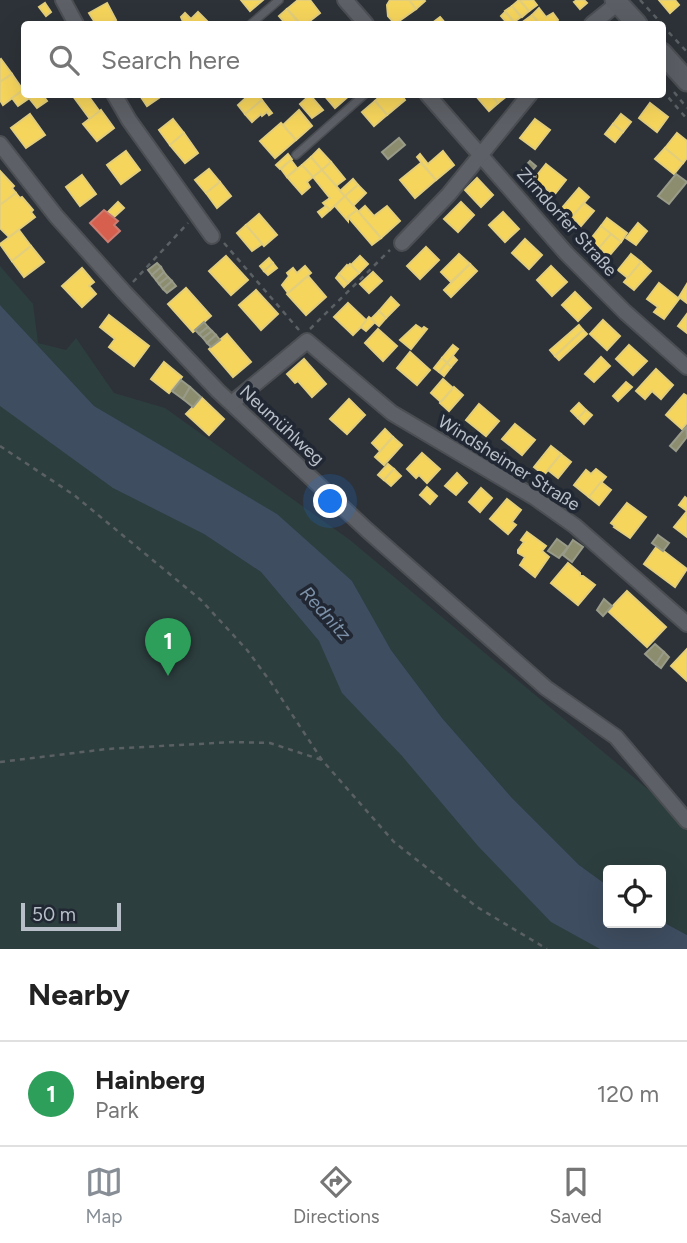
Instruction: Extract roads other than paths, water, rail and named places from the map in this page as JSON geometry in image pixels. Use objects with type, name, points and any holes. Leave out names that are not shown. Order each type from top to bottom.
[{"type":"main road","points":[[617,1],[634,21]]},
{"type":"main road","points":[[666,59],[678,84]]},
{"type":"street","points":[[63,0],[74,21]]},
{"type":"street","points":[[345,0],[363,21]]},
{"type":"street","points":[[595,21],[617,1]]},
{"type":"street","points":[[116,98],[129,120],[212,236]]},
{"type":"street","name":"Zirndorfer Straße","points":[[430,98],[566,253],[625,312],[687,368]]},
{"type":"street","points":[[402,243],[481,157],[527,98]]},
{"type":"street","name":"Neumühlweg","points":[[0,144],[56,216],[218,391],[367,530],[546,688],[616,737],[687,821]]},
{"type":"street","name":"Windsheimer Straße","points":[[232,403],[307,341],[392,413],[534,497],[575,526],[686,622]]},
{"type":"lane","points":[[254,21],[279,0]]},
{"type":"lane","points":[[296,155],[360,98]]},
{"type":"water","name":"Rednitz","points":[[0,305],[94,406],[277,514],[352,581],[391,650],[442,718],[512,798],[579,865],[603,882],[603,928],[666,928],[666,924],[687,935],[687,949],[600,949],[551,922],[478,846],[402,756],[342,693],[319,641],[261,572],[204,534],[113,488],[0,406]]},
{"type":"place","name":"Hainberg","points":[[168,676]]}]
